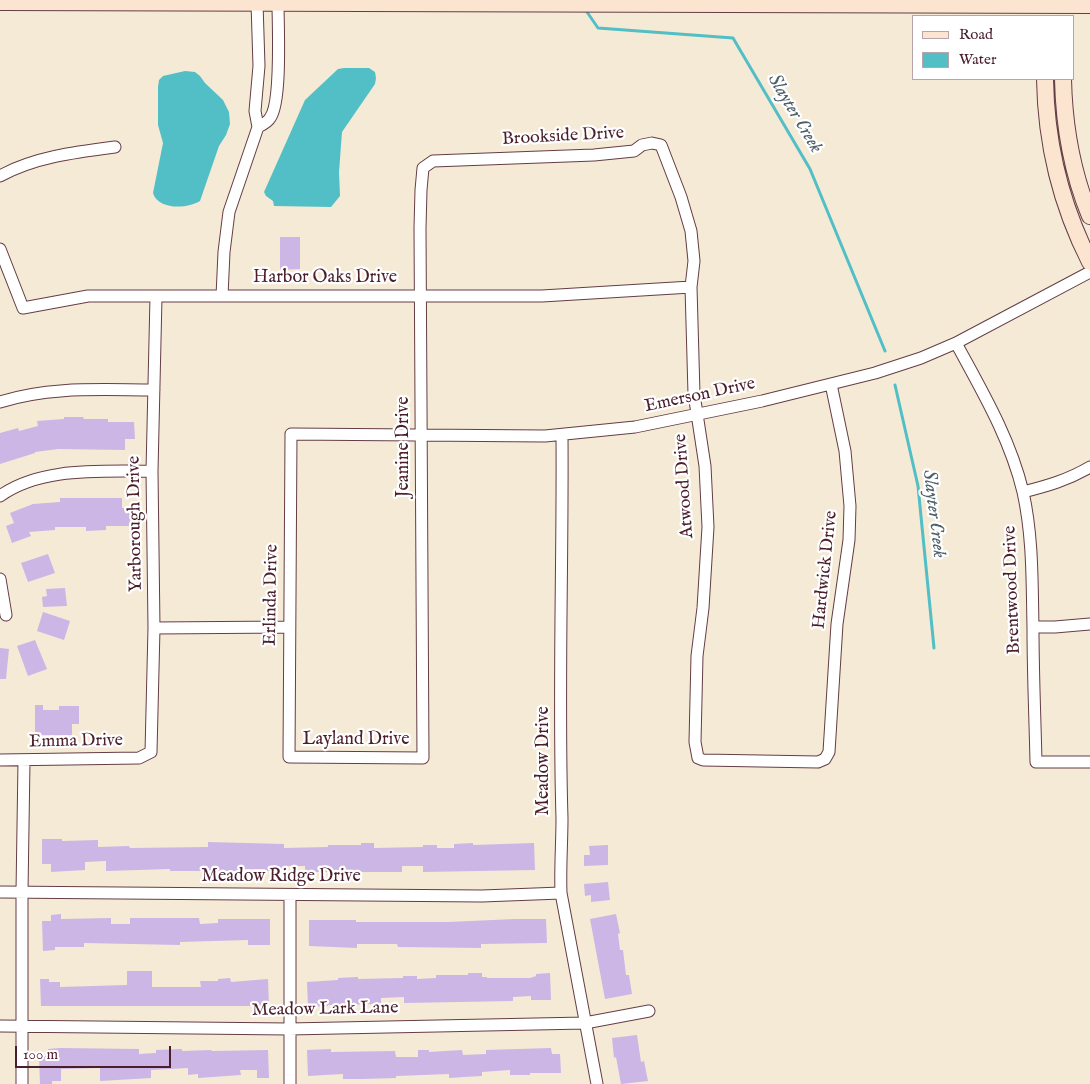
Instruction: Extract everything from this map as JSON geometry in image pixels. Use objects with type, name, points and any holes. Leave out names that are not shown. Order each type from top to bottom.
[{"type":"street","points":[[0,2],[764,3],[1090,6]]},
{"type":"street","points":[[222,296],[228,212],[258,128],[255,110],[259,66],[257,3]]},
{"type":"street","points":[[258,128],[271,118],[276,102],[278,3]]},
{"type":"street","points":[[1045,80],[1048,126],[1058,183],[1075,230],[1090,262]]},
{"type":"street","points":[[1063,80],[1066,120],[1073,164],[1090,216]]},
{"type":"street","name":"Brookside Drive","points":[[453,160],[594,156],[634,151],[642,145],[652,143],[662,145],[665,155]]},
{"type":"street","points":[[0,176],[44,160],[77,152],[115,148]]},
{"type":"street","name":"Atwood Drive","points":[[665,155],[681,197],[691,232],[694,261],[691,287],[694,394],[705,466],[708,527],[703,608],[697,656],[695,742],[698,758]]},
{"type":"street","name":"Jeanine Drive","points":[[423,758],[421,190],[424,168],[433,160],[453,160]]},
{"type":"street","name":"Harbor Oaks Drive","points":[[0,248],[23,308],[88,296],[542,296],[691,287]]},
{"type":"street","name":"Emerson Drive","points":[[291,434],[545,436],[634,427],[762,401],[831,384],[921,358],[956,343],[1090,272]]},
{"type":"street","name":"Yarborough Drive","points":[[151,752],[154,628],[152,471],[156,297]]},
{"type":"street","name":"Brentwood Drive","points":[[956,343],[998,424],[1013,459],[1023,492],[1032,556],[1036,762],[1090,762]]},
{"type":"street","name":"Hardwick Drive","points":[[698,758],[709,762],[818,762],[825,760],[829,752],[837,624],[849,540],[850,506],[845,451],[831,384]]},
{"type":"street","points":[[0,402],[16,396],[49,391],[154,390]]},
{"type":"street","name":"Erlinda Drive","points":[[289,758],[291,434]]},
{"type":"street","name":"Meadow Drive","points":[[562,435],[561,894],[597,1084]]},
{"type":"street","points":[[1023,492],[1056,484],[1090,467]]},
{"type":"street","points":[[0,496],[11,488],[26,483],[74,472],[152,471]]},
{"type":"street","points":[[0,579],[6,615]]},
{"type":"street","points":[[1033,627],[1090,624]]},
{"type":"street","points":[[154,628],[289,627]]},
{"type":"street","name":"Emma Drive","points":[[0,760],[139,758],[151,752]]},
{"type":"street","name":"Layland Drive","points":[[289,758],[423,758]]},
{"type":"street","points":[[22,1084],[24,761]]},
{"type":"street","name":"Meadow Ridge Drive","points":[[0,892],[482,896],[561,894]]},
{"type":"street","points":[[290,895],[290,1084]]},
{"type":"street","name":"Meadow Lark Lane","points":[[0,1026],[289,1029],[585,1023],[648,1012]]},
{"type":"water","points":[[369,68],[375,72],[376,78],[375,84],[342,132],[339,172],[340,196],[331,207],[274,206],[273,201],[264,192],[305,100],[338,69]]},
{"type":"water","points":[[185,71],[195,72],[223,100],[229,112],[230,124],[219,146],[200,201],[188,206],[174,206],[161,203],[153,193],[163,143],[158,125],[158,87],[159,80],[163,76]]},
{"type":"building","points":[[280,237],[300,237],[300,269],[280,270]]},
{"type":"building","points":[[64,417],[108,419],[108,422],[134,422],[135,439],[125,439],[125,450],[58,449],[35,452],[0,464],[0,433],[18,428],[19,431],[38,426],[37,421],[64,419]]},
{"type":"building","points":[[60,498],[122,498],[122,508],[130,508],[131,526],[106,526],[106,530],[86,531],[86,527],[55,527],[55,530],[29,532],[31,536],[12,543],[6,526],[14,523],[10,513],[33,504],[60,502]]},
{"type":"building","points":[[48,554],[55,573],[28,582],[21,563]]},
{"type":"building","points":[[65,588],[67,606],[43,607],[42,597],[47,596],[46,589]]},
{"type":"building","points":[[43,612],[70,621],[64,640],[37,631]]},
{"type":"building","points":[[35,640],[47,669],[28,676],[17,646]]},
{"type":"building","points":[[0,648],[9,649],[6,679],[0,679]]},
{"type":"building","points":[[35,705],[43,705],[43,710],[59,710],[59,706],[79,706],[79,724],[72,724],[72,735],[35,735]]},
{"type":"building","points":[[42,839],[62,839],[62,841],[98,840],[98,847],[129,846],[130,848],[208,847],[208,842],[284,844],[284,848],[361,845],[361,843],[374,843],[374,848],[437,845],[437,848],[454,848],[454,844],[534,843],[535,870],[423,872],[423,866],[402,866],[402,872],[305,872],[305,866],[284,866],[284,871],[241,869],[241,871],[170,871],[170,869],[106,871],[106,861],[85,862],[85,870],[51,872],[51,864],[42,864]]},
{"type":"building","points":[[608,845],[608,865],[584,866],[584,855],[590,855],[589,846]]},
{"type":"building","points":[[608,882],[610,900],[591,902],[591,895],[585,896],[584,884]]},
{"type":"building","points":[[61,914],[61,919],[111,918],[111,924],[130,924],[130,918],[199,918],[200,924],[218,923],[218,919],[270,919],[270,945],[248,945],[248,940],[180,942],[180,945],[84,943],[84,947],[55,947],[55,950],[43,951],[42,921],[51,921],[51,915]]},
{"type":"building","points":[[616,914],[620,933],[618,934],[620,950],[623,950],[626,975],[629,975],[632,994],[605,999],[590,919]]},
{"type":"building","points":[[546,919],[547,943],[481,944],[481,948],[398,947],[397,944],[357,944],[357,948],[309,946],[309,920],[448,922]]},
{"type":"building","points":[[127,971],[152,971],[152,987],[201,987],[200,981],[218,981],[218,979],[230,978],[231,982],[268,979],[269,1006],[41,1006],[40,979],[49,979],[49,982],[60,982],[60,987],[127,985]]},
{"type":"building","points":[[468,973],[482,973],[482,977],[487,978],[530,978],[536,976],[536,974],[550,973],[551,1000],[531,1000],[531,996],[513,997],[513,1001],[404,1003],[404,997],[381,998],[381,1004],[308,1007],[307,982],[358,977],[358,979],[403,978],[403,976],[417,976],[417,979],[436,978],[436,975],[468,975]]},
{"type":"building","points":[[637,1035],[641,1062],[644,1061],[648,1081],[621,1084],[616,1057],[614,1058],[612,1038]]},
{"type":"building","points":[[551,1048],[552,1054],[560,1054],[561,1073],[510,1075],[510,1070],[482,1072],[482,1076],[449,1078],[449,1074],[362,1079],[343,1079],[343,1074],[308,1076],[307,1050],[331,1049],[331,1052],[395,1051],[396,1057],[418,1057],[418,1050],[429,1050],[429,1052],[462,1050],[463,1055],[486,1054],[486,1050]]},
{"type":"building","points":[[48,1049],[139,1049],[139,1054],[156,1053],[156,1050],[182,1049],[182,1051],[268,1050],[269,1078],[257,1078],[257,1070],[240,1070],[241,1075],[198,1078],[198,1074],[188,1075],[188,1068],[151,1070],[151,1078],[100,1081],[100,1068],[61,1069],[61,1081],[52,1081],[52,1084],[40,1084],[39,1056],[49,1056]]},
{"type":"waterway","name":"Slayter Creek","points":[[587,12],[598,28],[733,38],[810,169],[885,351]]},
{"type":"waterway","name":"Slayter Creek","points":[[895,385],[918,486],[934,648]]}]
